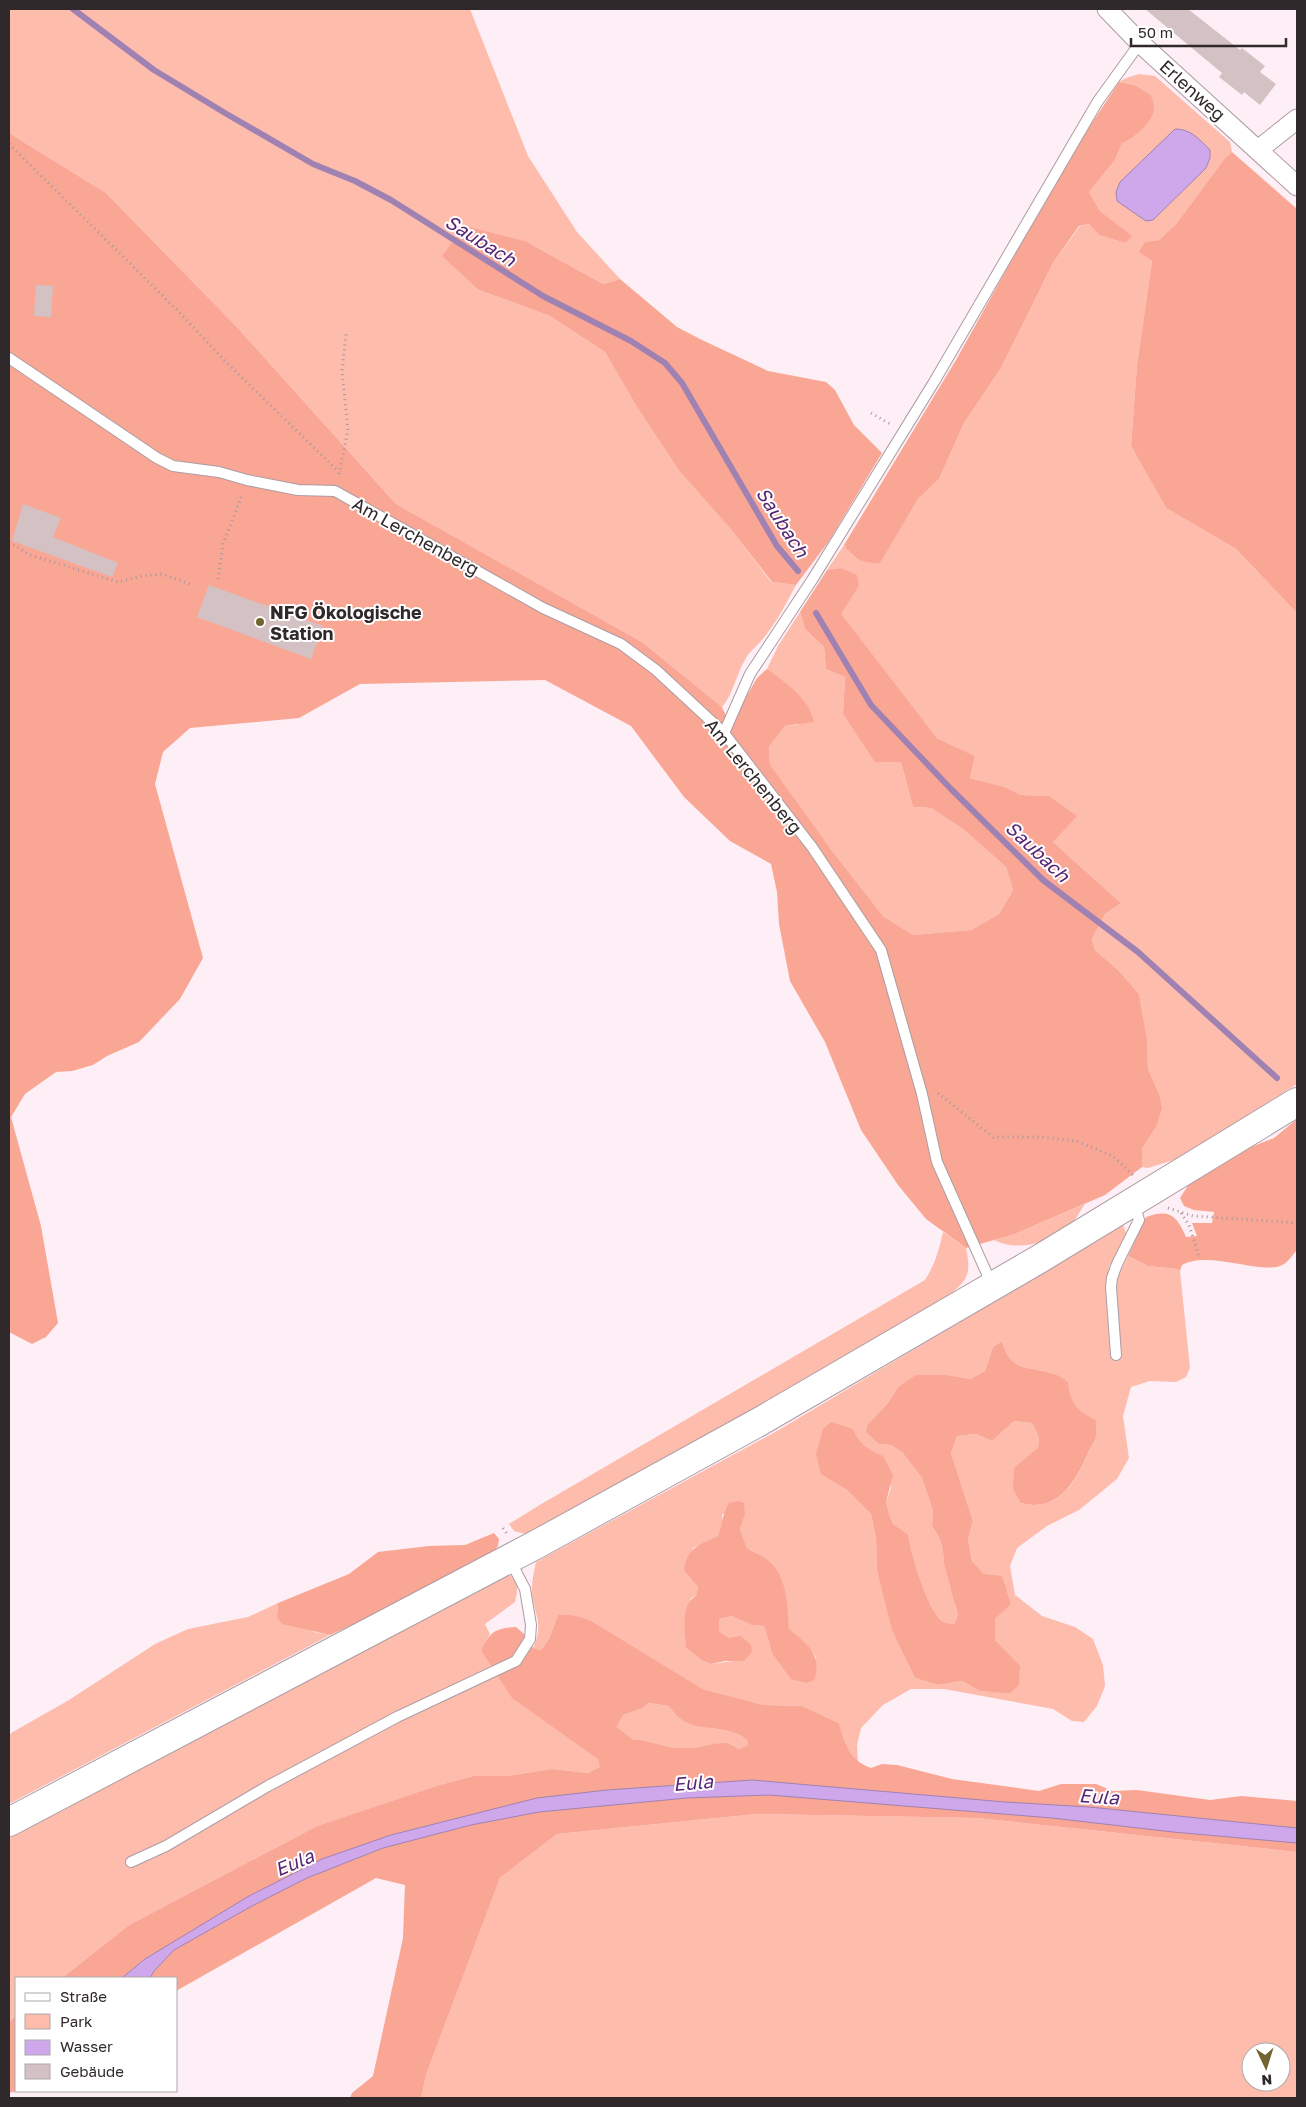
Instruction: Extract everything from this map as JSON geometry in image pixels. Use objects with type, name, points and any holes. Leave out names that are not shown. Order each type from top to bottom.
[{"type":"main road","points":[[9,1822],[509,1559],[759,1422],[993,1286],[1297,1102]]},
{"type":"street","name":"Erlenweg","points":[[1107,9],[1140,43],[1297,186]]},
{"type":"street","points":[[1258,150],[1297,119]]},
{"type":"lane","points":[[724,733],[750,674],[812,580],[904,431],[1098,101],[1140,43]]},
{"type":"lane","name":"Am Lerchenberg","points":[[9,358],[157,458],[173,466],[219,472],[247,480],[298,490],[334,491],[543,608],[621,644],[656,670],[724,733],[812,847],[882,950],[922,1094],[937,1162],[993,1286]]},
{"type":"lane","points":[[1116,1355],[1111,1286],[1117,1264],[1139,1220],[1142,1197]]},
{"type":"lane","points":[[131,1862],[166,1846],[268,1786],[397,1717],[516,1661],[530,1639],[531,1625],[525,1590],[509,1559]]},
{"type":"path","points":[[9,144],[178,311],[226,362],[339,472]]},
{"type":"path","points":[[334,491],[348,430],[342,371],[346,333]]},
{"type":"path","points":[[871,413],[904,431]]},
{"type":"path","points":[[218,580],[223,544],[247,480]]},
{"type":"path","points":[[9,542],[30,555],[118,582],[142,576],[162,574],[193,585]]},
{"type":"path","points":[[922,1094],[937,1093],[993,1137],[1042,1137],[1076,1141],[1113,1156],[1142,1197],[1166,1208],[1193,1216],[1297,1223]]},
{"type":"path","points":[[1181,1212],[1189,1224],[1199,1256]]},
{"type":"green space","points":[[9,9],[470,9],[528,156],[577,232],[620,279],[603,284],[527,242],[479,290],[550,316],[605,352],[634,402],[771,582],[796,585],[771,628],[746,658],[722,707],[642,642],[396,504],[235,325],[106,193],[9,133]]},
{"type":"green space","points":[[1139,74],[1155,76],[1230,142],[1232,152],[1225,158],[1176,224],[1159,240],[1145,242],[1140,252],[1152,261],[1137,365],[1131,446],[1166,508],[1236,549],[1297,613],[1297,1084],[1180,1158],[1148,1168],[1142,1167],[1142,1149],[1156,1127],[1159,1094],[1148,1069],[1147,1038],[1139,994],[1119,971],[1095,950],[1092,939],[1105,914],[1121,903],[1053,842],[1049,796],[1021,795],[1005,787],[970,778],[975,756],[937,738],[840,614],[859,586],[840,568],[827,570],[844,545],[853,556],[880,562],[918,499],[939,479],[964,423],[1001,368],[1053,263],[1080,226],[1089,224],[1099,235],[1125,243],[1131,236],[1100,211],[1089,192],[1115,160],[1122,143],[1154,108],[1151,95],[1135,85],[1119,82]]},
{"type":"green space","points":[[800,612],[805,629],[824,647],[826,669],[845,677],[843,714],[876,762],[901,762],[913,807],[931,808],[963,829],[1006,867],[1013,890],[999,914],[971,930],[913,935],[883,916],[770,766],[769,747],[785,726],[798,725],[767,669],[778,646]]},
{"type":"green space","points":[[1085,1204],[1069,1227],[1043,1241],[1033,1244],[1013,1245],[1003,1244],[994,1240],[1015,1234]]},
{"type":"green space","points":[[1123,1225],[1126,1233],[1109,1267],[1120,1272],[1128,1256],[1148,1266],[1177,1269],[1180,1271],[1190,1368],[1186,1377],[1176,1382],[1150,1381],[1131,1387],[1123,1416],[1129,1458],[1117,1479],[1079,1510],[1047,1526],[1017,1548],[1010,1566],[1015,1595],[1042,1616],[1075,1627],[1093,1639],[1103,1665],[1105,1686],[1097,1706],[1084,1722],[1072,1721],[1053,1709],[944,1689],[911,1689],[883,1705],[861,1728],[857,1745],[858,1763],[847,1748],[839,1723],[802,1706],[764,1705],[703,1689],[590,1620],[558,1615],[549,1639],[541,1650],[533,1648],[538,1632],[538,1621],[532,1590],[536,1562],[777,1431]],"holes":[[[1002,1341],[1010,1359],[1016,1364],[1045,1371],[1059,1376],[1068,1382],[1073,1401],[1079,1409],[1096,1420],[1095,1440],[1078,1474],[1064,1493],[1045,1503],[1034,1505],[1021,1503],[1028,1458],[1038,1448],[1039,1437],[1032,1423],[1014,1421],[992,1441],[976,1434],[957,1436],[951,1453],[973,1521],[968,1539],[972,1561],[984,1574],[1007,1591],[1010,1600],[1009,1605],[995,1619],[995,1640],[1007,1653],[1010,1693],[980,1691],[962,1681],[938,1685],[915,1678],[902,1650],[877,1570],[876,1538],[871,1514],[846,1489],[857,1439],[868,1451],[883,1457],[887,1465],[891,1488],[886,1502],[893,1524],[908,1534],[912,1554],[925,1593],[936,1615],[943,1622],[954,1624],[957,1618],[957,1611],[944,1564],[940,1539],[932,1526],[933,1511],[922,1478],[902,1452],[891,1445],[879,1444],[868,1424],[888,1403],[898,1387],[948,1375],[970,1379],[985,1371],[993,1347]],[[722,1514],[745,1515],[740,1529],[747,1548],[769,1561],[789,1629],[810,1649],[817,1659],[772,1653],[764,1626],[751,1625],[732,1616],[719,1619],[719,1631],[729,1638],[733,1661],[711,1664],[703,1661],[686,1648],[685,1628],[691,1598],[696,1596],[698,1587],[684,1571],[693,1548],[718,1536],[723,1524]]]},
{"type":"green space","points":[[943,1232],[966,1248],[968,1257],[966,1277],[945,1298],[677,1453],[526,1534],[514,1531],[509,1524],[925,1280],[936,1257]]},
{"type":"green space","points":[[503,1575],[510,1575],[516,1584],[515,1602],[485,1624],[490,1634],[481,1650],[598,1759],[601,1767],[588,1773],[552,1769],[507,1776],[473,1776],[436,1786],[317,1826],[129,1925],[63,1977],[15,1977],[15,2016],[9,2022],[9,1837],[232,1721]]},
{"type":"green space","points":[[278,1603],[277,1617],[314,1632],[330,1635],[9,1804],[9,1736],[11,1733],[69,1700],[155,1644],[188,1629],[248,1617]]},
{"type":"green space","points":[[649,1703],[669,1706],[677,1716],[686,1722],[737,1734],[747,1740],[748,1745],[739,1749],[712,1744],[694,1748],[674,1748],[642,1740],[634,1740],[615,1727],[623,1715],[641,1709]]},
{"type":"green space","points":[[757,1814],[977,1818],[1297,1852],[1297,2098],[421,2098],[426,2075],[500,1878],[557,1834]]},
{"type":"shaded area","points":[[1119,82],[1135,85],[1151,95],[1154,106],[1153,113],[1143,129],[1122,143],[1115,160],[1089,192],[1100,211],[1132,236],[1125,243],[1099,235],[1089,224],[1079,226],[1053,263],[1001,368],[964,423],[939,479],[918,499],[880,563],[859,559],[851,554],[844,545],[956,360],[1067,161]]},
{"type":"shaded area","points":[[9,133],[106,193],[235,325],[396,504],[642,642],[722,707],[730,725],[757,678],[767,669],[789,686],[802,698],[814,722],[785,726],[769,747],[770,765],[833,852],[883,916],[913,935],[971,930],[999,914],[1013,890],[1006,867],[963,829],[931,808],[913,807],[901,762],[875,762],[843,714],[845,677],[826,669],[824,647],[805,629],[800,612],[827,570],[840,568],[857,575],[859,586],[841,614],[937,738],[975,756],[970,778],[1005,787],[1021,795],[1049,796],[1077,816],[1053,842],[1121,903],[1105,914],[1092,939],[1095,950],[1119,971],[1139,994],[1147,1038],[1148,1069],[1159,1094],[1162,1108],[1156,1127],[1142,1149],[1142,1167],[1105,1195],[1015,1234],[966,1248],[926,1219],[898,1185],[861,1130],[825,1042],[790,981],[779,924],[777,892],[771,864],[730,841],[684,797],[631,726],[545,680],[360,684],[299,718],[190,728],[163,752],[155,784],[203,958],[180,999],[139,1042],[107,1056],[93,1065],[72,1071],[56,1072],[25,1094],[11,1117],[41,1226],[58,1323],[46,1337],[32,1344],[9,1332]]},
{"type":"shaded area","points":[[1232,152],[1297,209],[1297,613],[1236,549],[1166,508],[1131,446],[1137,365],[1152,261],[1139,252],[1145,242],[1159,240],[1176,224],[1225,158]]},
{"type":"shaded area","points":[[465,226],[527,242],[603,284],[620,279],[677,327],[702,340],[768,371],[826,382],[835,390],[854,425],[882,453],[829,541],[796,585],[772,582],[729,527],[679,470],[634,402],[605,352],[550,316],[479,290],[442,256]]},
{"type":"shaded area","points":[[1297,1119],[1297,1250],[1286,1263],[1275,1267],[1264,1267],[1207,1260],[1194,1261],[1182,1265],[1180,1271],[1177,1269],[1148,1266],[1128,1256],[1146,1217],[1167,1214],[1179,1223],[1186,1237],[1197,1236],[1192,1223],[1212,1223],[1214,1212],[1194,1210],[1184,1206],[1180,1198],[1189,1184],[1251,1147],[1274,1138]]},
{"type":"shaded area","points":[[1002,1341],[1010,1359],[1016,1364],[1045,1371],[1068,1382],[1073,1401],[1079,1409],[1096,1420],[1095,1440],[1078,1474],[1064,1493],[1045,1503],[1034,1505],[1021,1503],[1013,1489],[1014,1468],[1038,1448],[1039,1437],[1032,1423],[1014,1421],[992,1441],[976,1434],[957,1436],[951,1453],[973,1521],[968,1539],[972,1561],[984,1574],[1002,1576],[1010,1600],[1010,1605],[995,1619],[995,1640],[1020,1666],[1019,1685],[1010,1693],[980,1691],[962,1681],[938,1685],[915,1678],[892,1630],[877,1570],[876,1538],[871,1514],[846,1489],[821,1474],[816,1454],[823,1429],[831,1422],[853,1429],[858,1439],[865,1446],[883,1456],[893,1475],[886,1502],[893,1524],[908,1534],[912,1554],[925,1593],[936,1615],[943,1622],[954,1624],[957,1618],[957,1611],[944,1564],[940,1539],[932,1526],[933,1511],[922,1478],[902,1452],[891,1445],[879,1444],[866,1432],[868,1424],[888,1403],[898,1387],[916,1375],[948,1375],[970,1379],[985,1371],[993,1347]]},
{"type":"shaded area","points":[[739,1501],[744,1503],[745,1515],[740,1529],[747,1548],[768,1560],[776,1569],[786,1594],[789,1629],[807,1645],[815,1657],[816,1671],[814,1680],[806,1683],[791,1679],[772,1653],[764,1626],[751,1625],[732,1616],[719,1619],[719,1631],[729,1638],[741,1636],[751,1645],[752,1652],[744,1661],[725,1661],[711,1664],[703,1661],[686,1648],[686,1612],[691,1600],[696,1596],[698,1587],[684,1571],[688,1557],[695,1548],[718,1536],[729,1503]]},
{"type":"shaded area","points":[[494,1533],[499,1539],[498,1546],[492,1554],[376,1614],[330,1635],[282,1624],[277,1617],[278,1603],[349,1574],[378,1552],[429,1546],[465,1545]]},
{"type":"shaded area","points":[[558,1615],[571,1615],[590,1620],[703,1689],[764,1705],[802,1706],[839,1723],[846,1745],[853,1756],[871,1768],[882,1764],[897,1765],[952,1779],[1039,1791],[1061,1784],[1096,1784],[1113,1791],[1137,1790],[1210,1800],[1241,1796],[1297,1801],[1297,1852],[977,1818],[757,1814],[557,1834],[500,1878],[426,2075],[421,2098],[350,2098],[352,2093],[373,2076],[403,1938],[405,1885],[376,1878],[178,1990],[178,1977],[63,1977],[129,1925],[317,1826],[436,1786],[473,1776],[507,1776],[552,1769],[588,1773],[600,1767],[598,1759],[512,1698],[481,1650],[487,1639],[494,1632],[503,1628],[516,1627],[524,1634],[533,1648],[541,1650],[549,1639]],"holes":[[[649,1703],[669,1706],[677,1716],[696,1726],[727,1730],[737,1734],[747,1740],[748,1745],[739,1749],[727,1743],[694,1748],[674,1748],[642,1740],[634,1740],[616,1727],[623,1715],[641,1709]]]},
{"type":"shaded area","points":[[15,2016],[15,2092],[9,2093],[9,2022]]},
{"type":"water","points":[[1175,129],[1186,131],[1198,139],[1210,150],[1210,158],[1206,168],[1153,220],[1146,221],[1117,201],[1116,192],[1120,182]]},
{"type":"water","points":[[752,1780],[1005,1802],[1089,1807],[1297,1828],[1297,1843],[1173,1832],[1052,1818],[769,1795],[687,1798],[539,1812],[471,1825],[383,1848],[307,1878],[252,1906],[174,1950],[151,1977],[123,1977],[145,1959],[249,1896],[322,1859],[391,1835],[537,1798],[607,1790]]},
{"type":"building","points":[[1145,9],[1188,9],[1240,50],[1242,48],[1265,66],[1260,72],[1276,84],[1260,105],[1244,92],[1242,95],[1219,77],[1222,73]]},
{"type":"building","points":[[36,285],[53,286],[51,317],[34,316]]},
{"type":"building","points":[[23,504],[61,518],[53,537],[118,563],[112,577],[12,541]]},
{"type":"building","name":"NFG Ökologische Station","points":[[209,585],[323,626],[311,659],[197,617]]},
{"type":"waterway","name":"Saubach","points":[[73,9],[154,70],[225,113],[313,164],[355,181],[391,200],[543,296],[631,341],[665,363],[682,383],[777,546],[798,571]]},
{"type":"waterway","name":"Saubach","points":[[816,613],[871,705],[951,789],[1043,880],[1138,952],[1277,1078]]},
{"type":"place","name":"NFG Ökologische Station","points":[[260,622]]},
{"type":"water label","name":"Eula","points":[[693,1782]]},
{"type":"water label","name":"Eula","points":[[1099,1796]]},
{"type":"water label","name":"Eula","points":[[294,1862]]}]
